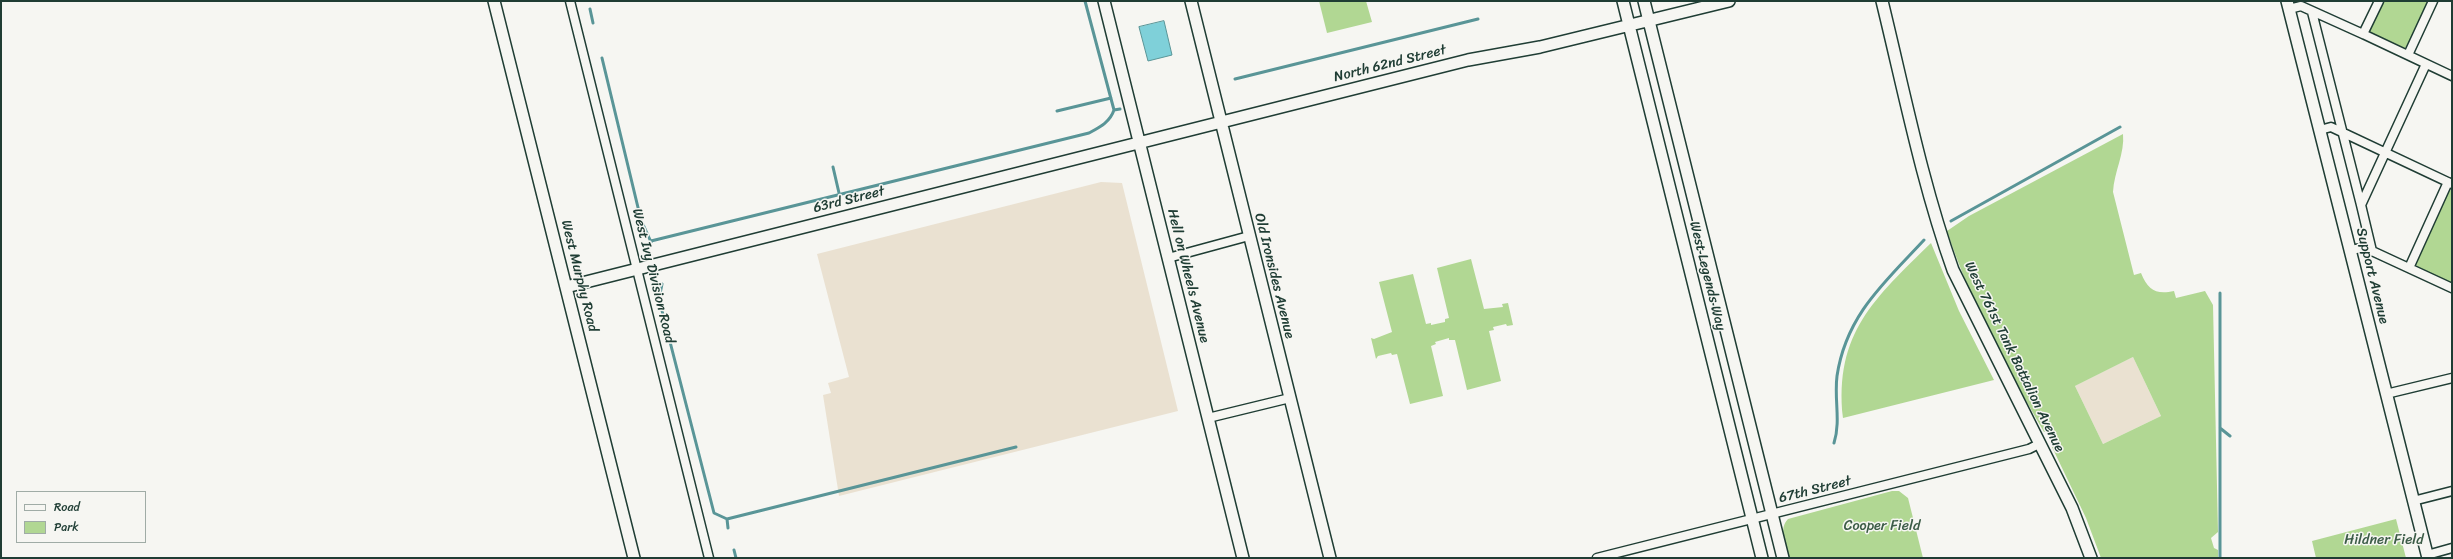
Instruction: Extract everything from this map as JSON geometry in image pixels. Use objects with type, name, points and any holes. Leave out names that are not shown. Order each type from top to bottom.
[{"type":"street","name":"West Murphy Road","points":[[494,1],[634,558]]},
{"type":"street","name":"West Ivy Division Road","points":[[570,1],[638,268],[709,558]]},
{"type":"street","name":"Hell on Wheels Avenue","points":[[1104,1],[1243,558]]},
{"type":"street","name":"Old Ironsides Avenue","points":[[1191,1],[1330,558]]},
{"type":"street","name":"West Legends Way","points":[[1623,1],[1762,558]]},
{"type":"street","name":"West Legends Way","points":[[1644,1],[1783,558]]},
{"type":"street","name":"North 62nd Street","points":[[1140,144],[1468,60],[1540,47],[1729,1]]},
{"type":"street","name":"West 761st Tank Battalion Avenue","points":[[1882,1],[1922,165],[1941,236],[1953,270],[2072,508],[2091,558]]},
{"type":"street","points":[[2363,34],[2379,1]]},
{"type":"street","points":[[2408,55],[2433,1]]},
{"type":"street","points":[[2288,5],[2300,6],[2452,76]]},
{"type":"street","name":"Support Avenue","points":[[2288,5],[2427,556]]},
{"type":"street","points":[[2312,12],[2372,251]]},
{"type":"street","points":[[2361,205],[2426,64]]},
{"type":"street","points":[[2320,130],[2331,127],[2450,183],[2409,268]]},
{"type":"street","name":"63rd Street","points":[[566,287],[1140,144]]},
{"type":"street","points":[[1168,258],[1249,236]]},
{"type":"street","points":[[2350,250],[2362,248],[2372,251],[2452,288]]},
{"type":"street","points":[[2386,394],[2452,378]]},
{"type":"street","points":[[1208,418],[1290,398]]},
{"type":"street","name":"67th Street","points":[[1597,558],[2023,451],[2040,444]]},
{"type":"street","points":[[2413,501],[2452,491]]},
{"type":"street","points":[[2427,556],[2452,548]]},
{"type":"shaded area","points":[[1101,182],[1122,183],[1178,411],[839,496],[823,395],[831,393],[828,383],[849,377],[817,254]]},
{"type":"shaded area","points":[[2133,357],[2161,416],[2103,444],[2075,386]]},
{"type":"green space","points":[[1319,1],[1366,1],[1372,22],[1327,33]]},
{"type":"green space","points":[[2383,1],[2430,1],[2408,47],[2401,49],[2368,33]]},
{"type":"green space","points":[[2123,134],[2121,155],[2115,177],[2113,192],[2134,275],[2141,273],[2147,284],[2157,292],[2174,291],[2176,298],[2205,291],[2213,305],[2218,532],[2211,538],[2214,548],[2218,550],[2218,558],[2101,558],[2086,518],[2052,447],[2059,443],[2052,429],[2044,432],[2016,383],[1990,334],[1956,257],[1947,231],[1969,216]],"holes":[[[2133,357],[2161,416],[2103,444],[2075,386]]]},
{"type":"green space","points":[[2452,189],[2452,285],[2419,269],[2415,263],[2446,194]]},
{"type":"green space","points":[[1931,243],[1959,311],[1994,380],[1843,418],[1842,388],[1845,363],[1852,340],[1863,319],[1876,300]]},
{"type":"green space","points":[[1471,259],[1484,309],[1503,307],[1502,304],[1508,303],[1513,325],[1507,326],[1506,324],[1493,327],[1494,330],[1489,331],[1501,381],[1467,390],[1455,340],[1449,340],[1449,338],[1435,342],[1436,344],[1431,346],[1443,396],[1410,404],[1397,354],[1392,355],[1391,353],[1378,356],[1376,359],[1371,338],[1374,339],[1392,332],[1379,282],[1413,274],[1426,324],[1431,323],[1431,325],[1445,322],[1445,319],[1449,318],[1437,268]]},
{"type":"green space","name":"Cooper Field","points":[[1892,491],[1899,491],[1908,498],[1923,558],[1789,558],[1783,533],[1785,523],[1788,519]]},
{"type":"green space","name":"Hildner Field","points":[[2396,519],[2406,558],[2316,558],[2312,541]]},
{"type":"water","points":[[1164,21],[1172,55],[1148,61],[1139,27]]},
{"type":"waterway","points":[[1085,1],[1114,110],[1120,109]]},
{"type":"waterway","points":[[590,9],[593,23]]},
{"type":"waterway","points":[[1235,79],[1478,19]]},
{"type":"waterway","points":[[602,58],[641,220],[651,242]]},
{"type":"waterway","points":[[1057,111],[1111,98]]},
{"type":"waterway","points":[[651,241],[1089,133],[1107,121],[1114,110]]},
{"type":"waterway","points":[[1951,221],[2120,127]]},
{"type":"waterway","points":[[833,167],[839,193]]},
{"type":"waterway","points":[[1834,443],[1837,426],[1837,376],[1842,354],[1849,335],[1858,317],[1869,301],[1895,270],[1924,240]]},
{"type":"waterway","points":[[662,284],[659,299],[714,513],[727,519]]},
{"type":"waterway","points":[[2220,293],[2220,558]]},
{"type":"waterway","points":[[2220,428],[2230,436]]},
{"type":"waterway","points":[[728,528],[727,519],[1016,447]]},
{"type":"waterway","points":[[734,550],[736,558]]}]
